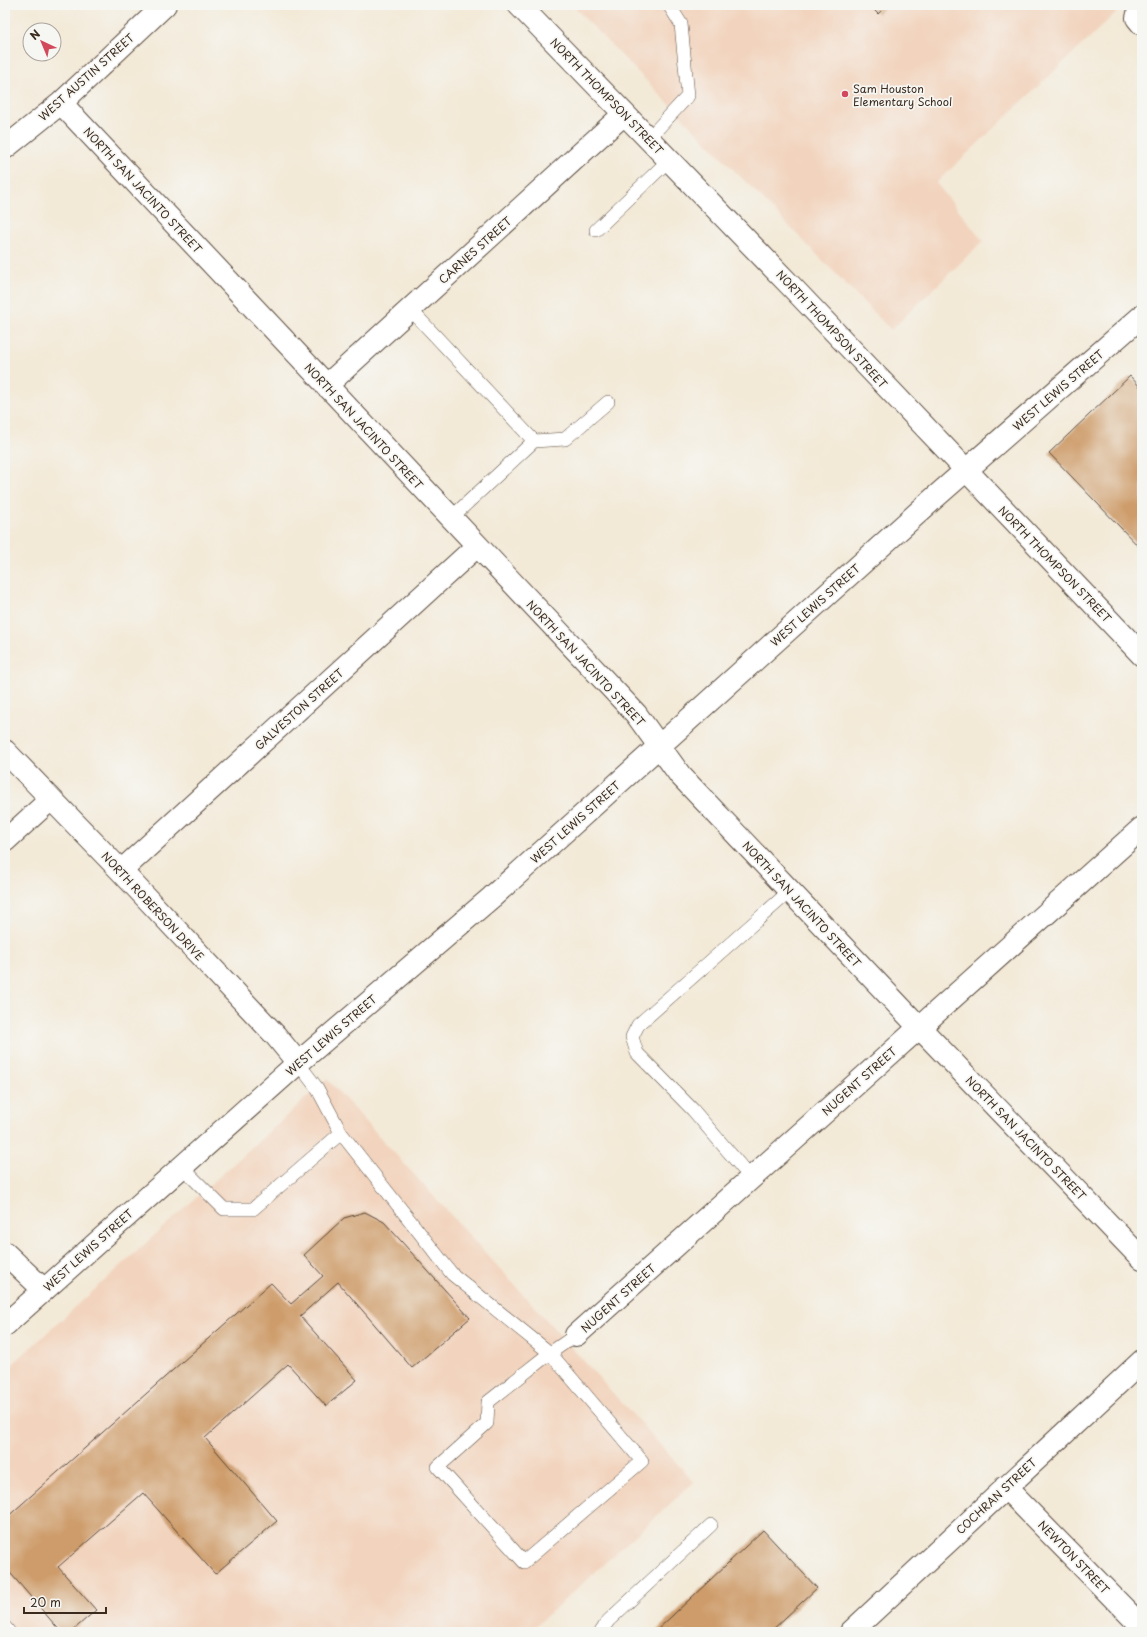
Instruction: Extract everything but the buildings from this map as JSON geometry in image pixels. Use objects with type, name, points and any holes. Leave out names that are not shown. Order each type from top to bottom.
[{"type":"street","name":"WEST AUSTIN STREET","points":[[8,139],[60,103],[166,5]]},
{"type":"street","name":"NORTH THOMPSON STREET","points":[[519,5],[791,286],[1142,655]]},
{"type":"street","points":[[1140,5],[1137,18],[1142,24]]},
{"type":"street","name":"NORTH SAN JACINTO STREET","points":[[60,103],[636,714],[680,775],[1142,1259]]},
{"type":"street","name":"CARNES STREET","points":[[326,386],[624,114]]},
{"type":"street","name":"WEST LEWIS STREET","points":[[5,1325],[181,1166],[298,1063],[492,897],[966,470],[1142,316]]},
{"type":"street","name":"GALVESTON STREET","points":[[121,871],[477,546]]},
{"type":"street","name":"NORTH ROBERSON DRIVE","points":[[5,751],[121,871],[276,1036],[298,1063]]},
{"type":"street","points":[[5,841],[51,799]]},
{"type":"street","name":"NUGENT STREET","points":[[576,1335],[1142,828]]},
{"type":"street","points":[[5,1253],[44,1290]]},
{"type":"street","name":"COCHRAN STREET","points":[[851,1632],[1142,1361]]},
{"type":"street","name":"NEWTON STREET","points":[[1005,1487],[1137,1628]]},
{"type":"lane","points":[[648,138],[688,96],[681,24],[669,5]]},
{"type":"lane","points":[[596,230],[669,160]]},
{"type":"lane","points":[[410,309],[534,441]]},
{"type":"lane","points":[[451,518],[534,441],[565,439],[608,402]]},
{"type":"lane","points":[[751,1178],[693,1110],[638,1053],[632,1037],[638,1025],[790,891]]},
{"type":"lane","points":[[298,1063],[317,1088],[341,1133],[452,1274],[550,1353],[642,1461],[524,1562],[438,1467],[487,1423],[488,1402],[550,1353],[576,1335]]},
{"type":"lane","points":[[181,1166],[224,1209],[253,1209],[341,1133]]},
{"type":"lane","points":[[601,1632],[608,1621],[711,1526]]},
{"type":"lane","points":[[5,1627],[9,1632]]},
{"type":"shaded area","name":"Sam Houston Elementary School","points":[[572,5],[1124,5],[936,183],[983,241],[891,330]]},
{"type":"shaded area","points":[[327,1079],[694,1482],[529,1632],[5,1632],[5,1371]]},
{"type":"place","name":"Sam Houston Elementary School","points":[[845,94]]}]
